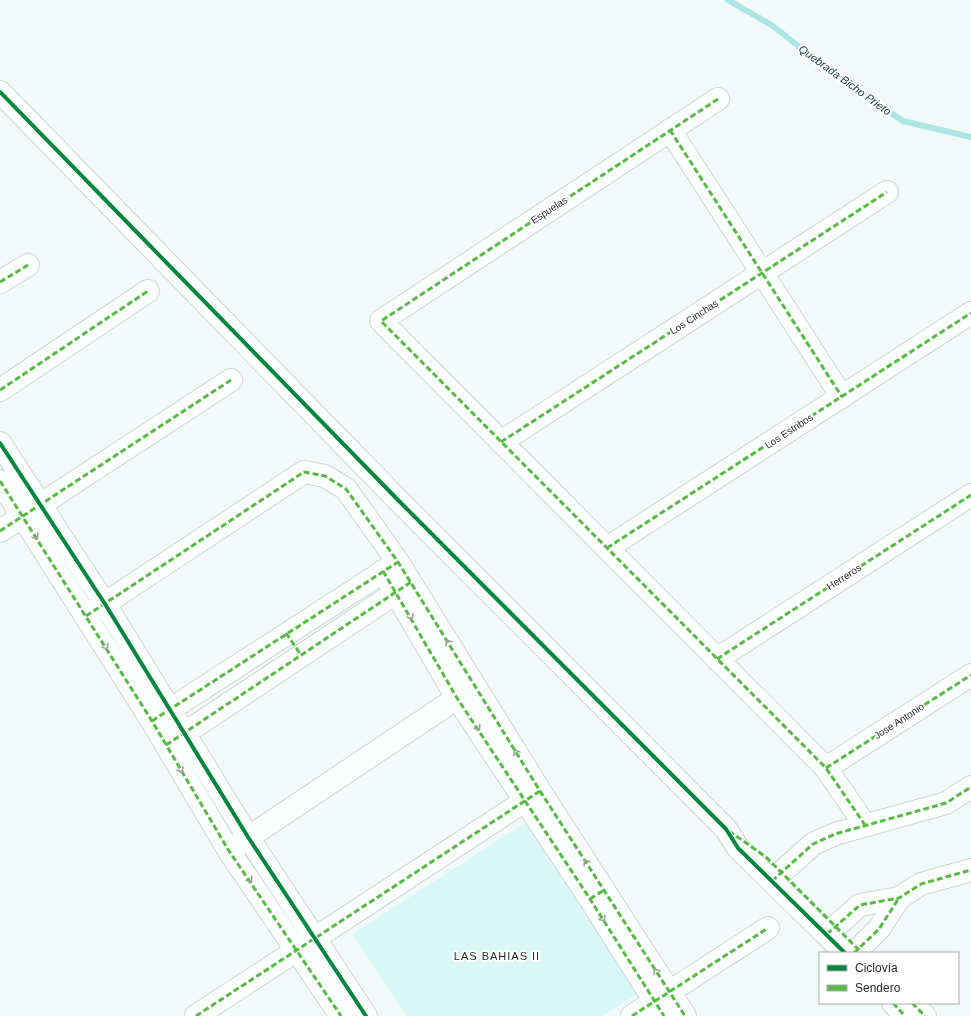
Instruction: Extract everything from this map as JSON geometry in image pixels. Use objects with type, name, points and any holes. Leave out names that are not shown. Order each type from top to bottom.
[{"type":"street","points":[[0,92],[398,500],[726,829],[738,848],[777,877],[855,952],[879,929],[899,898],[920,884],[971,870]]},
{"type":"street","name":"Espuelas","points":[[501,442],[381,321],[718,99]]},
{"type":"street","points":[[670,130],[842,397]]},
{"type":"street","name":"Los Cinchas","points":[[501,442],[887,192]]},
{"type":"street","points":[[0,282],[28,265]]},
{"type":"street","points":[[0,390],[148,291]]},
{"type":"street","name":"Los Estribos","points":[[607,548],[971,313]]},
{"type":"street","points":[[0,531],[230,380]]},
{"type":"street","points":[[501,442],[826,768],[865,825]]},
{"type":"street","points":[[0,443],[105,604],[160,715],[166,745],[229,851],[341,1016]]},
{"type":"street","points":[[86,616],[304,472],[326,476],[346,488],[390,567],[475,686],[533,796]]},
{"type":"street","points":[[0,481],[86,616],[160,715],[184,733],[248,836],[366,1016]]},
{"type":"street","name":"Herreros","points":[[717,659],[971,495]]},
{"type":"street","points":[[160,715],[390,567]]},
{"type":"street","points":[[166,745],[404,587]]},
{"type":"street","points":[[404,587],[457,698],[533,796],[597,895],[663,1003],[685,1016]]},
{"type":"street","points":[[286,633],[300,655]]},
{"type":"street","name":"Jose Antonio","points":[[826,768],[971,675]]},
{"type":"street","points":[[229,851],[248,836],[475,686]]},
{"type":"street","points":[[777,877],[813,844],[835,834],[946,803],[971,787]]},
{"type":"street","points":[[196,1016],[533,796]]},
{"type":"street","points":[[831,930],[860,905],[899,898]]},
{"type":"street","points":[[632,1016],[663,1003],[768,928]]},
{"type":"street","points":[[894,1004],[905,1016]]},
{"type":"street","points":[[913,1004],[925,1016]]},
{"type":"shaded area","points":[[530,820],[642,991],[603,1016],[407,1016],[352,934]]},
{"type":"waterway","name":"Quebrada Bicho Prieto","points":[[728,0],[773,26],[840,79],[903,121],[971,137]]},
{"type":"marked path","points":[[718,99],[381,321],[826,768],[865,825]]},
{"type":"marked path","points":[[670,130],[842,397]]},
{"type":"marked path","points":[[501,442],[887,192]]},
{"type":"marked path","points":[[0,282],[28,265]]},
{"type":"marked path","points":[[0,390],[148,291]]},
{"type":"marked path","points":[[607,548],[971,313]]},
{"type":"marked path","points":[[0,531],[231,380]]},
{"type":"marked path","points":[[86,616],[304,472],[325,476],[346,489],[398,562],[540,791],[685,1016]]},
{"type":"marked path","points":[[0,481],[152,721],[229,851],[341,1016]]},
{"type":"marked path","points":[[717,659],[971,495]]},
{"type":"marked path","points":[[152,721],[398,562]]},
{"type":"marked path","points":[[383,571],[457,698],[590,899],[664,1016]]},
{"type":"marked path","points":[[166,745],[411,582]]},
{"type":"marked path","points":[[286,633],[301,655]]},
{"type":"marked path","points":[[826,768],[971,675]]},
{"type":"marked path","points":[[772,881],[813,844],[835,834],[946,803],[971,787]]},
{"type":"marked path","points":[[196,1016],[540,791]]},
{"type":"marked path","points":[[729,831],[766,857],[861,952]]},
{"type":"marked path","points":[[827,934],[860,905],[899,898],[921,884],[971,870]]},
{"type":"marked path","points":[[590,899],[604,890]]},
{"type":"marked path","points":[[855,952],[879,929],[899,898]]},
{"type":"marked path","points":[[632,1016],[768,928]]},
{"type":"marked path","points":[[894,1004],[905,1016]]},
{"type":"marked path","points":[[913,1004],[925,1016]]},
{"type":"cycle path","points":[[0,92],[398,500],[726,829],[738,848],[844,952]]},
{"type":"cycle path","points":[[0,443],[105,604],[248,837],[366,1016]]},
{"type":"district","name":"LAS BAHIAS II","points":[[497,956]]}]
